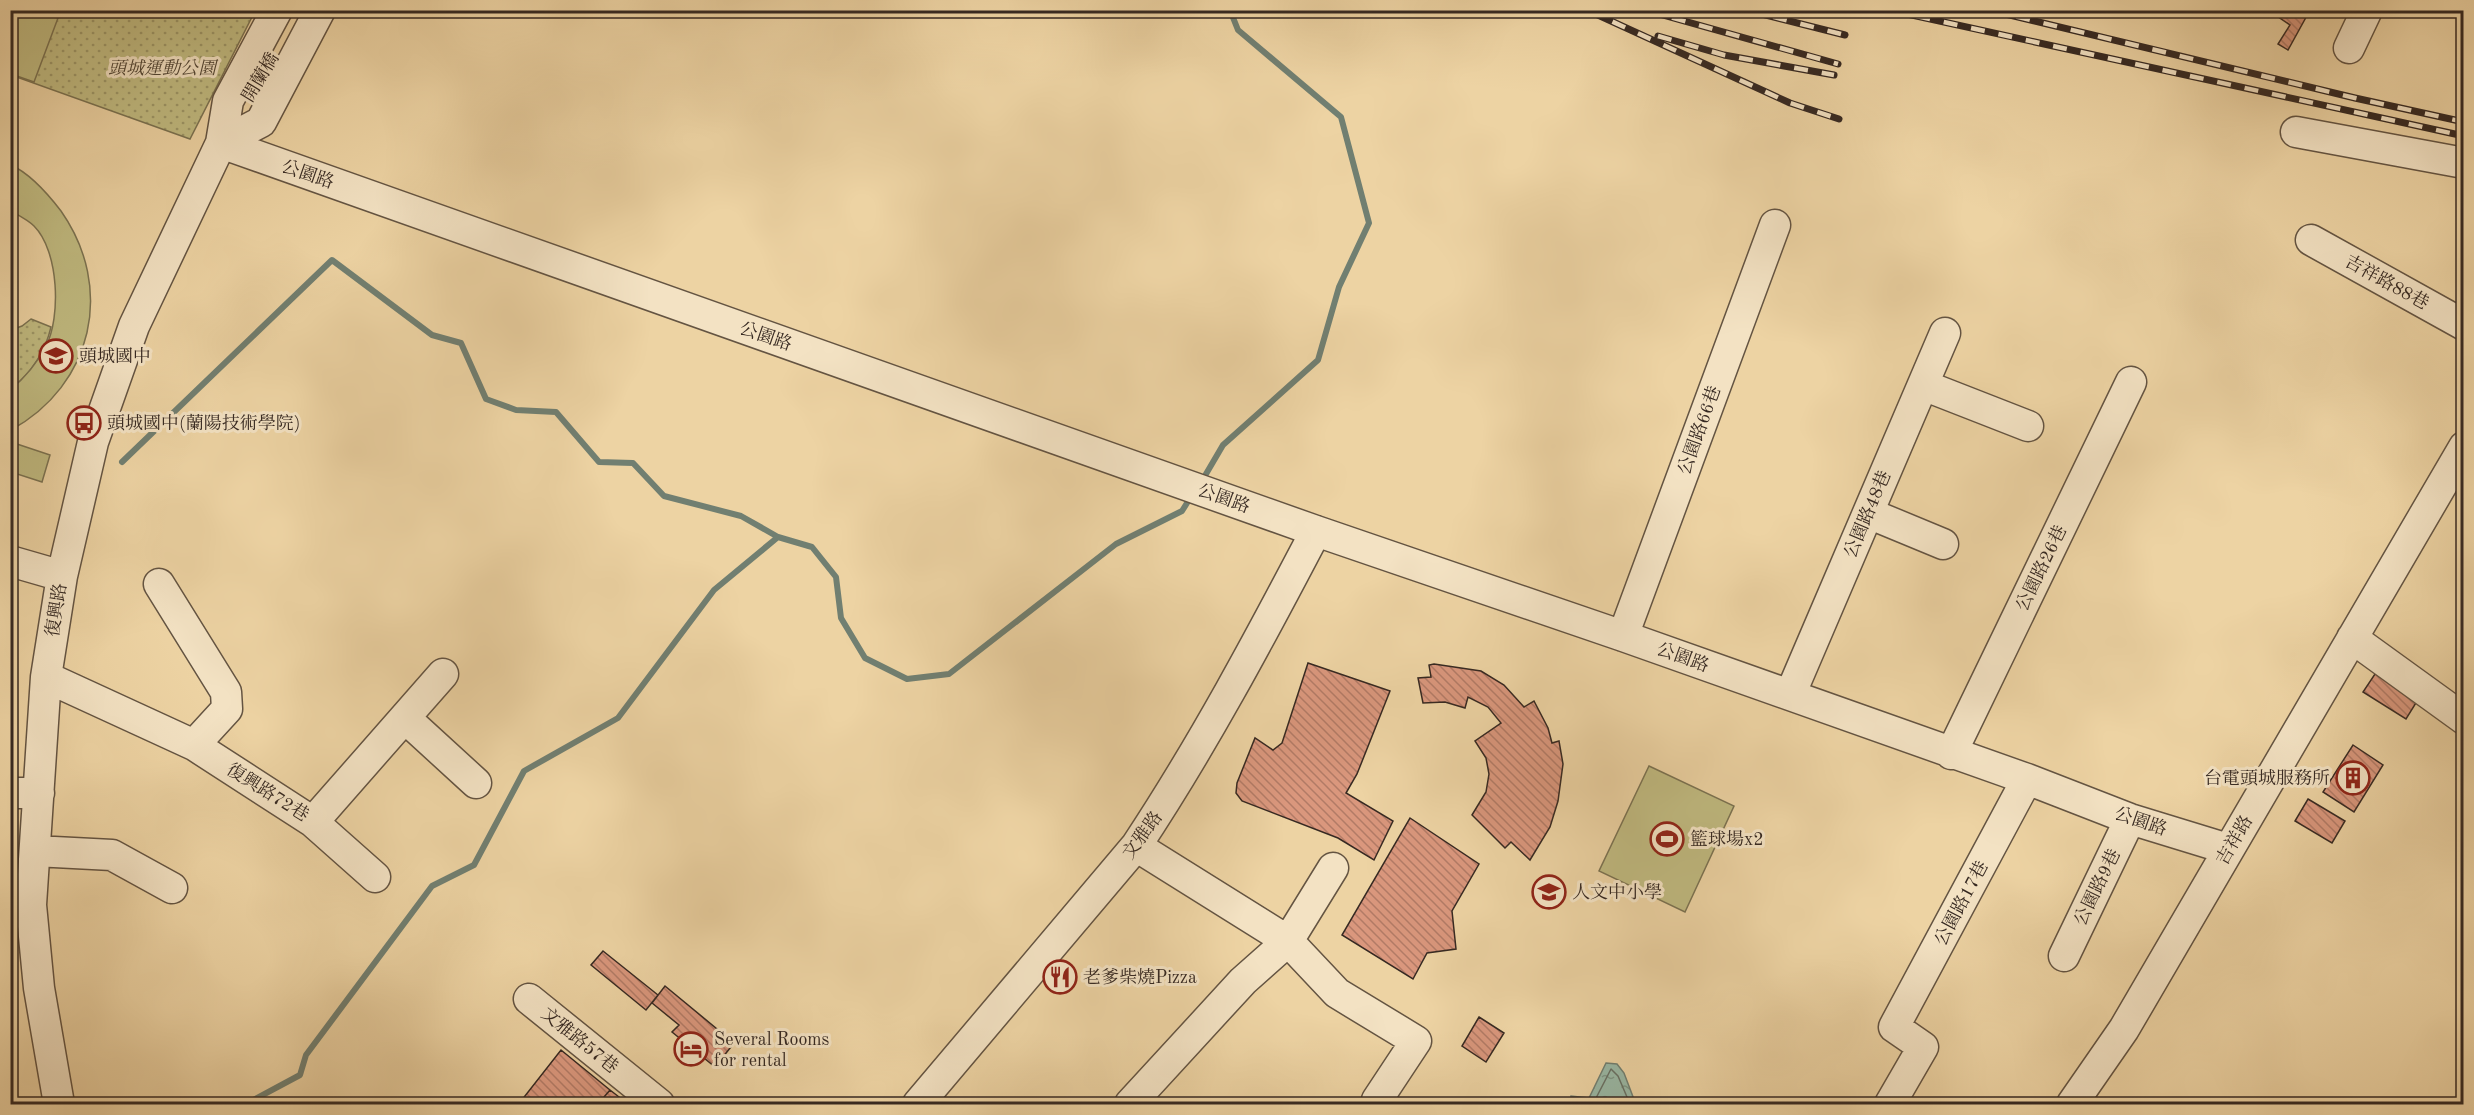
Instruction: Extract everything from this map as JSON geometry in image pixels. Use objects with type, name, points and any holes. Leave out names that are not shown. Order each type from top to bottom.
[{"type":"street","name":"復興路","points":[[59,1104],[39,988],[21,905],[35,851],[25,793],[62,576],[93,442],[134,326],[220,143],[228,101],[277,10]]},
{"type":"street","name":"開蘭橋","points":[[220,143],[298,10]]},
{"type":"street","points":[[220,143],[261,122],[320,10]]},
{"type":"street","points":[[2349,48],[2367,10]]},
{"type":"street","points":[[2296,132],[2463,162]]},
{"type":"street","name":"公園路","points":[[220,143],[1316,531],[1790,695],[1951,754],[2027,779],[2130,819],[2228,849]]},
{"type":"street","name":"公園路66巷","points":[[1623,636],[1775,225]]},
{"type":"street","name":"吉祥路88巷","points":[[2311,240],[2463,325]]},
{"type":"street","name":"公園路48巷","points":[[1790,695],[1945,333]]},
{"type":"street","name":"公園路26巷","points":[[1951,754],[2131,382]]},
{"type":"street","points":[[1923,385],[2028,426]]},
{"type":"street","name":"吉祥路","points":[[2072,1104],[2124,1029],[2463,447]]},
{"type":"street","points":[[1868,513],[1943,544]]},
{"type":"street","name":"文雅路","points":[[918,1104],[1136,846],[1165,803],[1262,635],[1316,531]]},
{"type":"street","points":[[10,561],[62,576]]},
{"type":"street","points":[[159,584],[226,692],[227,709],[194,745]]},
{"type":"street","points":[[2352,638],[2463,719]]},
{"type":"street","name":"復興路72巷","points":[[46,677],[194,745],[313,822],[443,674]]},
{"type":"street","points":[[405,718],[476,783]]},
{"type":"street","name":"公園路17巷","points":[[1890,1104],[1923,1047],[1894,1027],[2027,779]]},
{"type":"street","name":"公園路9巷","points":[[2064,956],[2130,819]]},
{"type":"street","points":[[313,822],[375,877]]},
{"type":"street","points":[[1136,846],[1288,941],[1337,993],[1416,1041],[1376,1104]]},
{"type":"street","points":[[35,851],[112,855],[172,888]]},
{"type":"street","points":[[1130,1104],[1243,981],[1288,941],[1332,868]]},
{"type":"street","name":"文雅路57巷","points":[[529,999],[659,1104]]},
{"type":"green space","points":[[10,11],[36,11],[58,18],[34,82],[11,74]]},
{"type":"green space","name":"頭城運動公園","points":[[11,11],[255,11],[190,139],[11,75]]},
{"type":"green space","points":[[11,165],[32,179],[61,211],[78,241],[88,271],[91,302],[87,332],[77,361],[61,388],[39,411],[11,430],[11,389],[30,370],[46,346],[54,319],[55,284],[49,251],[42,237],[32,224],[11,211]]},
{"type":"green space","points":[[31,319],[51,327],[36,362],[11,389],[11,330]]},
{"type":"green space","points":[[11,442],[50,455],[42,482],[11,472]]},
{"type":"green space","name":"籃球場x2","points":[[1649,766],[1734,806],[1685,912],[1599,871]]},
{"type":"water","points":[[1606,1063],[1617,1064],[1624,1073],[1635,1102],[1640,1103],[1646,1098],[1670,1104],[1573,1104],[1570,1102],[1571,1096],[1589,1098]]},
{"type":"building","points":[[2268,10],[2310,10],[2288,50],[2278,44],[2290,25]]},
{"type":"building","points":[[1308,663],[1390,691],[1357,774],[1346,793],[1393,821],[1374,860],[1338,838],[1242,801],[1236,793],[1237,783],[1255,738],[1273,750],[1282,743]]},
{"type":"building","points":[[1429,665],[1481,671],[1504,685],[1524,707],[1534,701],[1548,728],[1552,743],[1559,741],[1563,764],[1558,801],[1550,827],[1530,860],[1511,842],[1505,848],[1472,815],[1486,792],[1489,774],[1486,758],[1475,741],[1501,723],[1488,707],[1468,697],[1465,708],[1445,702],[1423,703],[1418,678],[1431,677]]},
{"type":"building","points":[[2377,671],[2419,698],[2406,719],[2363,692]]},
{"type":"building","name":"台電頭城服務所","points":[[2353,745],[2383,765],[2354,812],[2323,792]]},
{"type":"building","points":[[2308,799],[2345,821],[2332,843],[2295,821]]},
{"type":"building","points":[[1410,818],[1479,864],[1452,911],[1456,949],[1427,953],[1413,979],[1342,935]]},
{"type":"building","points":[[603,951],[658,995],[646,1010],[591,965]]},
{"type":"building","points":[[665,986],[734,1043],[715,1067],[672,1032],[679,1025],[652,1003]]},
{"type":"building","points":[[1479,1017],[1504,1033],[1486,1062],[1462,1046]]},
{"type":"building","points":[[561,1050],[610,1090],[598,1104],[526,1104],[521,1101]]},
{"type":"building","points":[[610,1090],[628,1104],[598,1104]]},
{"type":"waterway","points":[[1206,474],[1223,445],[1318,360],[1339,287],[1369,223],[1341,117],[1238,30],[1230,10]]},
{"type":"waterway","points":[[122,462],[332,260],[432,335],[461,343],[486,399],[516,410],[556,412],[599,462],[633,463],[664,496],[741,516],[778,537]]},
{"type":"waterway","points":[[246,1104],[300,1075],[306,1055],[432,886],[474,865],[524,771],[618,718],[714,590],[778,537],[812,547],[836,577],[841,618],[865,658],[907,679],[949,674],[1116,544],[1182,511],[1187,503]]},
{"type":"railway","points":[[1587,10],[1790,103],[1839,119]]},
{"type":"railway","points":[[1645,10],[1838,64]]},
{"type":"railway","points":[[1746,10],[1845,35]]},
{"type":"railway","points":[[1889,10],[2464,136]]},
{"type":"railway","points":[[1989,10],[2464,122]]},
{"type":"railway","points":[[1658,36],[1724,55],[1834,75]]},
{"type":"place","name":"頭城國中","points":[[56,356]]},
{"type":"place","name":"頭城國中(蘭陽技術學院)","points":[[84,423]]},
{"type":"place","name":"台電頭城服務所","points":[[2353,778]]},
{"type":"place","name":"籃球場x2","points":[[1667,839]]},
{"type":"place","name":"人文中小學","points":[[1549,892]]},
{"type":"place","name":"老爹柴燒Pizza","points":[[1060,977]]},
{"type":"place","name":"Several Rooms for rental","points":[[691,1049]]}]
